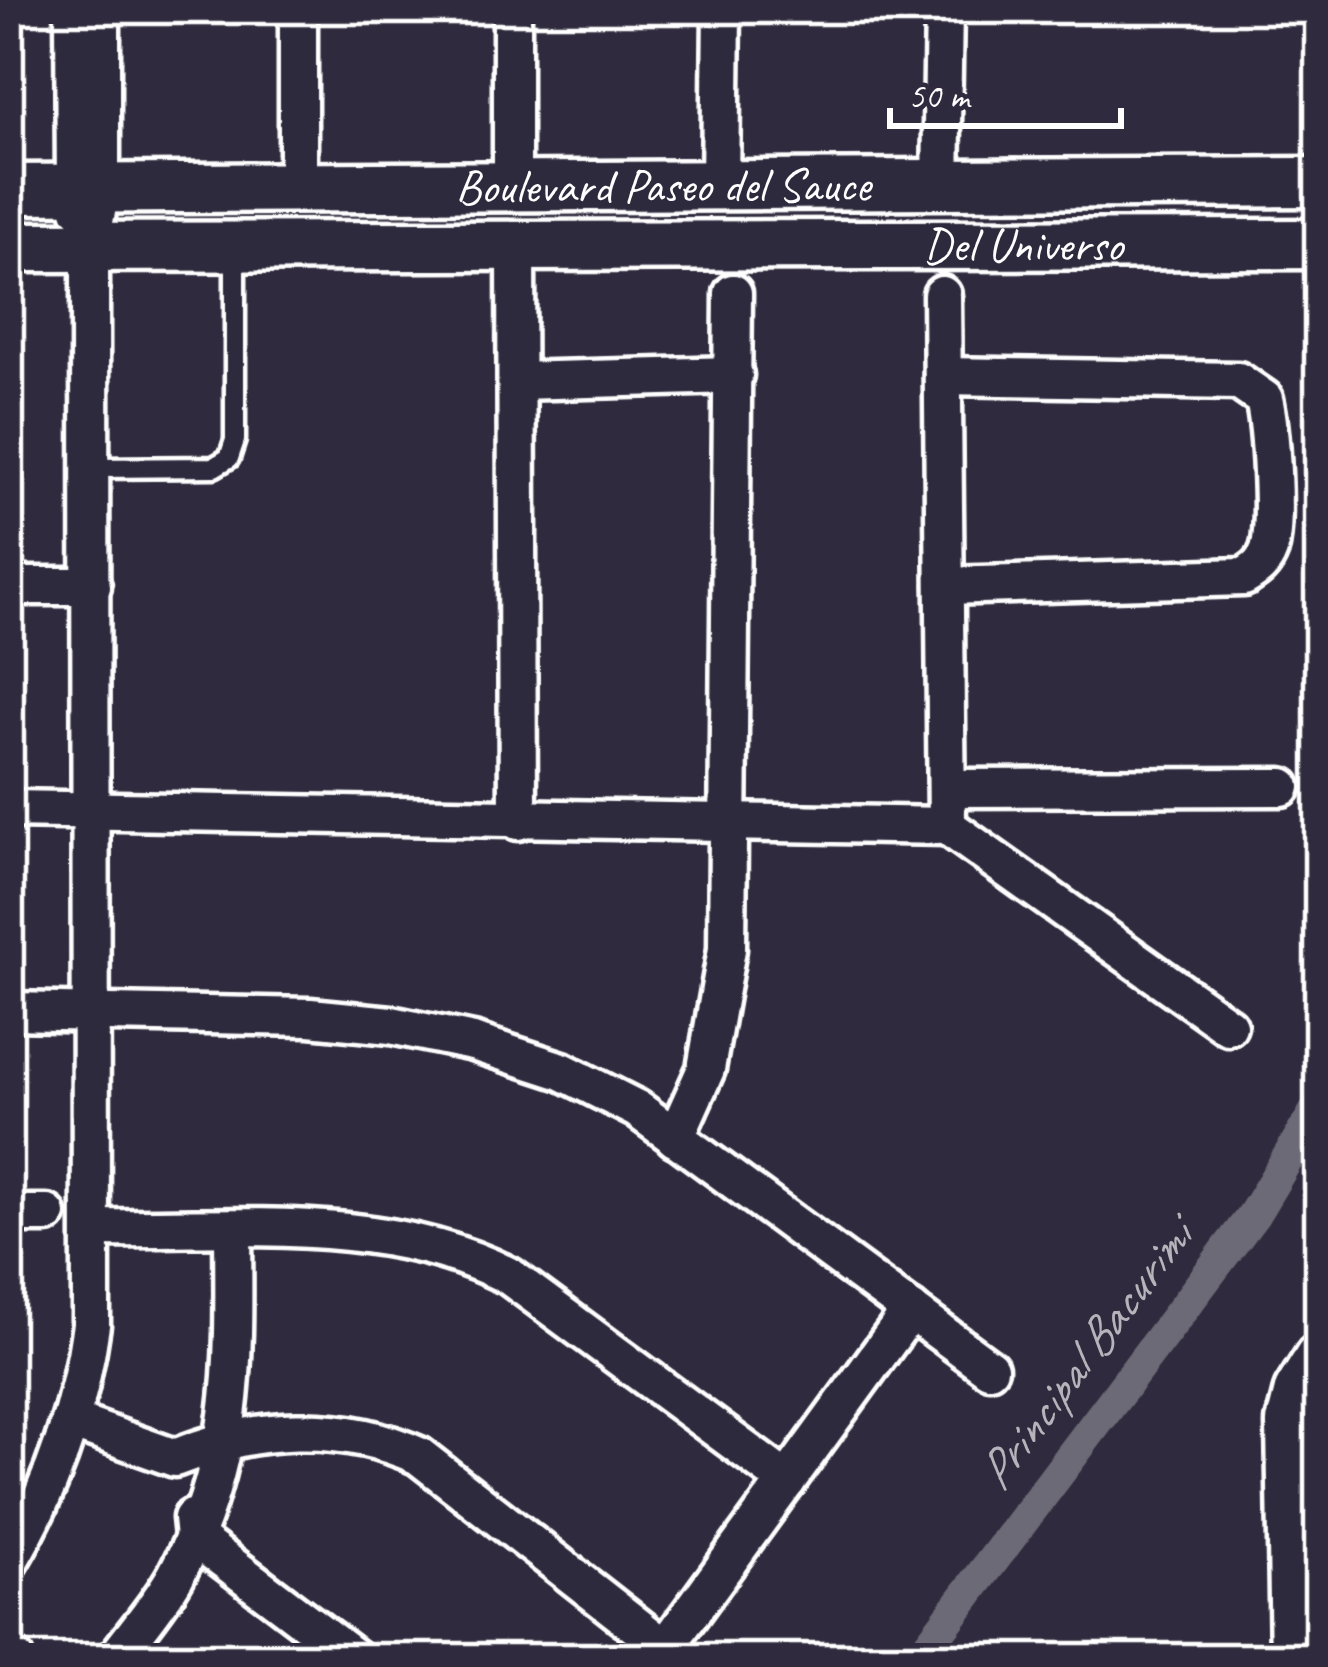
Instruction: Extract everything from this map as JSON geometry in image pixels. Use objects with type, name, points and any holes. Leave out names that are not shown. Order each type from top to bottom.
[{"type":"street","points":[[9,1561],[37,1513],[71,1421],[91,1324],[94,468],[88,190],[74,9]]},
{"type":"street","points":[[88,190],[100,9]]},
{"type":"street","points":[[298,9],[298,188]]},
{"type":"street","points":[[512,9],[512,187]]},
{"type":"street","points":[[720,186],[722,9]]},
{"type":"street","points":[[940,184],[944,9]]},
{"type":"street","name":"Boulevard Paseo del Sauce","points":[[9,189],[1319,182]]},
{"type":"street","points":[[516,244],[518,821]]},
{"type":"street","name":"Del Universo","points":[[9,247],[1319,244]]},
{"type":"street","points":[[675,1138],[693,1106],[718,1018],[727,949],[733,293]]},
{"type":"street","points":[[942,295],[947,826]]},
{"type":"street","points":[[517,381],[734,375]]},
{"type":"street","points":[[943,376],[1238,381],[1264,399],[1270,423],[1270,548],[1259,568],[1244,578],[945,586]]},
{"type":"street","points":[[9,586],[92,586]]},
{"type":"street","points":[[947,788],[1282,787]]},
{"type":"street","points":[[9,809],[947,826],[1114,940],[1228,1026]]},
{"type":"street","points":[[9,1011],[310,1017],[473,1042],[562,1071],[637,1109],[989,1368]]},
{"type":"street","points":[[9,1214],[47,1214]]},
{"type":"street","points":[[93,1228],[370,1232],[466,1254],[509,1276],[787,1480]]},
{"type":"street","points":[[116,1658],[174,1579],[194,1537],[227,1437],[234,1363],[233,1230]]},
{"type":"street","points":[[71,1421],[175,1458],[227,1437],[358,1434],[419,1456],[661,1653],[910,1310]]},
{"type":"street","points":[[1295,1658],[1306,1472],[1295,1407],[1319,1359]]},
{"type":"street","points":[[175,1458],[189,1485],[194,1537],[354,1658]]},
{"type":"lane","points":[[94,468],[214,467],[230,458],[236,430],[235,246]]},
{"type":"waterway","name":"Principal Bacurimi","points":[[919,1658],[1254,1214],[1319,1106]]}]
